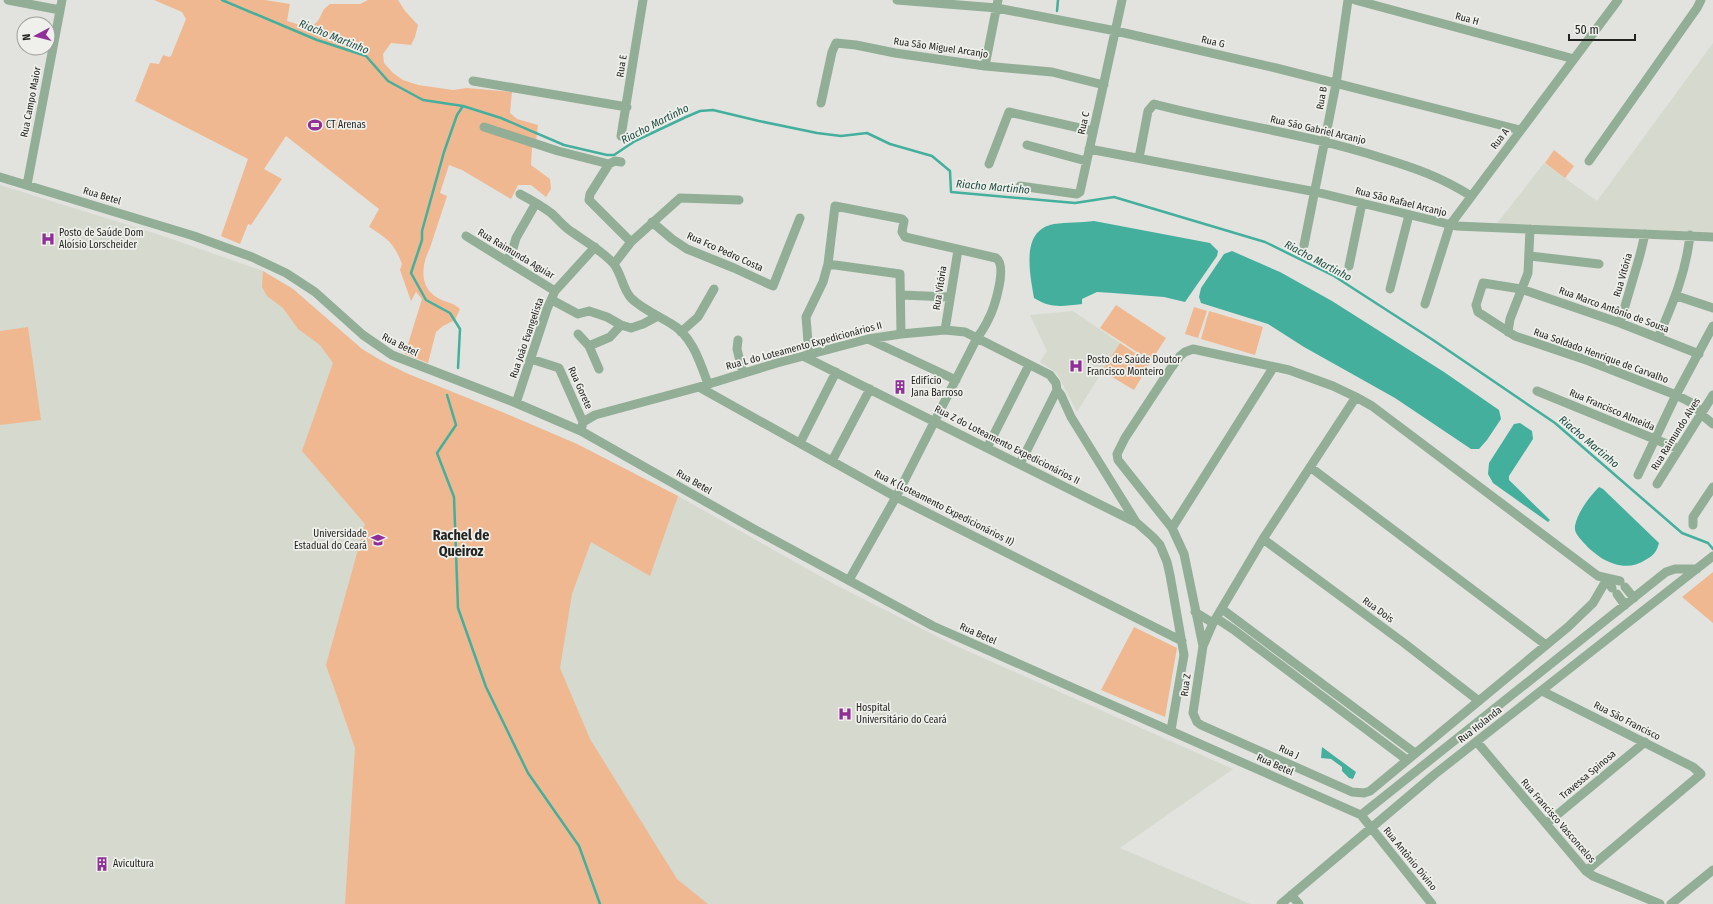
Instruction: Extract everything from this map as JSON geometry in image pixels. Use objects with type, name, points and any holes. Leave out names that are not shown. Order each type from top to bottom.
[{"type":"street","points":[[8,0],[60,10]]},
{"type":"street","name":"Rua Campo Maior","points":[[27,186],[62,0]]},
{"type":"street","name":"Rua E","points":[[621,136],[627,107],[643,0]]},
{"type":"street","name":"Rua G","points":[[897,0],[997,4],[1276,68],[1520,130]]},
{"type":"street","name":"Rua C","points":[[1020,186],[1078,194],[1080,192],[1122,0]]},
{"type":"street","name":"Rua B","points":[[1304,246],[1326,142],[1348,0]]},
{"type":"street","name":"Rua H","points":[[1356,0],[1574,59]]},
{"type":"street","name":"Rua A","points":[[1425,304],[1450,225],[1618,0]]},
{"type":"street","points":[[1589,161],[1697,8],[1701,0]]},
{"type":"street","points":[[985,66],[997,4]]},
{"type":"street","name":"Rua São Miguel Arcanjo","points":[[821,103],[832,52],[836,43],[985,66],[1052,72],[1104,85]]},
{"type":"street","points":[[473,82],[627,107]]},
{"type":"street","name":"Rua São Gabriel Arcanjo","points":[[1138,158],[1148,111],[1150,106],[1154,104],[1233,123],[1346,146],[1422,170],[1451,183],[1471,196]]},
{"type":"street","points":[[989,164],[1009,112],[1093,131]]},
{"type":"street","points":[[484,127],[558,151],[609,164]]},
{"type":"street","points":[[1027,145],[1086,161]]},
{"type":"street","name":"Rua São Rafael Arcanjo","points":[[1089,149],[1316,192],[1450,225],[1713,237]]},
{"type":"street","points":[[621,162],[615,161],[609,164],[589,195],[589,200],[631,242]]},
{"type":"street","name":"Rua Betel","points":[[0,177],[186,233],[252,257],[286,273],[314,292],[363,335],[392,355],[516,403],[582,426],[849,580],[933,626],[1361,815],[1371,828]]},
{"type":"street","points":[[520,194],[552,214],[570,231],[595,247],[614,264],[622,276],[626,291],[637,304],[671,324],[681,332],[696,353],[704,386]]},
{"type":"street","points":[[614,264],[631,242],[680,198],[739,200]]},
{"type":"street","points":[[506,260],[512,252],[516,238],[536,203]]},
{"type":"street","points":[[1348,266],[1362,203]]},
{"type":"street","points":[[806,356],[806,317],[823,282],[828,264],[835,206],[902,219],[904,221],[902,234],[905,237],[996,258],[1000,262],[1001,268],[994,307],[987,322],[977,338],[896,497],[849,580]]},
{"type":"street","points":[[1390,289],[1409,215]]},
{"type":"street","name":"Rua Fco Pedro Costa","points":[[652,222],[687,249],[773,286],[800,218]]},
{"type":"street","points":[[1508,332],[1510,319],[1527,277],[1530,256],[1530,229]]},
{"type":"street","name":"Rua Vitória","points":[[1620,322],[1645,234]]},
{"type":"street","name":"Rua Raimunda Aguiar","points":[[466,236],[556,291]]},
{"type":"street","points":[[1658,338],[1676,296],[1685,267],[1690,236]]},
{"type":"street","name":"Rua João Evangelista","points":[[516,403],[556,291],[595,247]]},
{"type":"street","name":"Rua Vitória","points":[[945,330],[958,250]]},
{"type":"street","points":[[1530,256],[1599,264]]},
{"type":"street","points":[[828,264],[900,274],[901,334]]},
{"type":"street","name":"Rua Marco Antônio de Sousa","points":[[1478,312],[1476,305],[1483,283],[1521,289],[1620,322],[1698,354]]},
{"type":"street","points":[[681,332],[698,317],[714,289]]},
{"type":"street","points":[[901,295],[950,297]]},
{"type":"street","points":[[1676,296],[1713,308]]},
{"type":"street","points":[[552,300],[578,314],[589,311],[607,317],[621,326],[628,328],[636,327],[658,316]]},
{"type":"street","name":"Rua Soldado Henrique de Carvalho","points":[[1478,312],[1515,336],[1589,361],[1676,395],[1694,404],[1702,415],[1713,424]]},
{"type":"street","points":[[589,346],[610,337],[621,326]]},
{"type":"street","points":[[1638,475],[1676,395],[1713,326]]},
{"type":"street","name":"Rua L do Loteamento Expedicionários II","points":[[582,426],[595,415],[704,386],[743,373],[868,339],[901,334],[945,330],[965,332],[1050,375],[1056,383],[1071,417],[1136,522],[1160,545],[1164,556],[1170,575],[1184,655],[1170,730]]},
{"type":"street","points":[[578,334],[589,346],[599,369]]},
{"type":"street","points":[[868,339],[956,380]]},
{"type":"street","points":[[738,340],[737,349],[743,373]]},
{"type":"street","points":[[1203,646],[1194,612],[1184,554],[1172,528],[1118,460],[1116,454],[1171,368],[1185,352],[1193,349],[1273,368],[1289,370],[1356,397],[1372,406],[1598,576],[1623,584],[1634,598]]},
{"type":"street","name":"Rua Z do Loteamento Expedicionários II","points":[[806,356],[1136,522]]},
{"type":"street","name":"Rua Gorete","points":[[531,359],[559,368],[582,426]]},
{"type":"street","points":[[987,448],[1029,365]]},
{"type":"street","points":[[1172,528],[1273,368]]},
{"type":"street","points":[[800,444],[836,372]]},
{"type":"street","name":"Rua K (Loteamento Expedicionários II)","points":[[704,386],[800,444],[896,497],[1182,641]]},
{"type":"street","points":[[832,461],[870,389]]},
{"type":"street","points":[[1020,464],[1058,390]]},
{"type":"street","name":"Rua Francisco Almeida","points":[[1536,391],[1679,449]]},
{"type":"street","name":"Rua Raimundo Alves","points":[[1657,484],[1702,415],[1713,395]]},
{"type":"street","points":[[1203,646],[1214,621],[1263,539],[1356,397]]},
{"type":"street","points":[[1310,467],[1546,645]]},
{"type":"street","points":[[1693,525],[1693,517],[1713,487]]},
{"type":"street","name":"Rua Dois","points":[[1263,539],[1404,642],[1479,701]]},
{"type":"street","name":"Rua Holanda","points":[[1281,904],[1435,774],[1713,556]]},
{"type":"street","name":"Rua Holanda","points":[[1361,815],[1666,572],[1679,568],[1698,568]]},
{"type":"street","points":[[1607,579],[1625,605]]},
{"type":"street","name":"Rua Holanda","points":[[1370,791],[1546,645],[1593,603],[1607,579]]},
{"type":"street","points":[[1222,609],[1415,753]]},
{"type":"street","points":[[1194,612],[1214,621],[1246,640],[1407,760]]},
{"type":"street","name":"Rua Z","points":[[1201,725],[1197,722],[1193,713],[1203,646]]},
{"type":"street","name":"Rua São Francisco","points":[[1542,691],[1693,767],[1701,774],[1586,871]]},
{"type":"street","name":"Rua J","points":[[1201,725],[1352,792],[1364,793],[1370,791]]},
{"type":"street","name":"Rua Francisco Vasconcelos","points":[[1477,742],[1586,871],[1593,876],[1660,904]]},
{"type":"street","name":"Travessa Spinosa","points":[[1546,824],[1645,742]]},
{"type":"street","name":"Rua Antônio Divino","points":[[1371,828],[1432,904]]},
{"type":"street","points":[[1671,904],[1713,870]]},
{"type":"street","points":[[1291,895],[1299,904]]},
{"type":"shaded area","points":[[154,0],[265,0],[290,4],[287,21],[310,28],[318,21],[324,9],[330,4],[360,4],[368,0],[398,0],[405,11],[418,25],[411,45],[391,43],[383,54],[384,63],[393,73],[403,80],[418,85],[453,90],[467,88],[512,92],[510,113],[517,119],[538,125],[536,142],[532,148],[531,165],[550,179],[551,189],[546,197],[531,185],[518,185],[511,199],[462,170],[449,165],[440,193],[447,196],[427,255],[424,276],[427,288],[432,294],[460,309],[455,320],[443,326],[436,332],[428,363],[405,354],[422,299],[416,292],[411,301],[400,270],[402,264],[396,251],[386,238],[369,227],[379,209],[286,136],[264,169],[282,179],[251,225],[248,224],[240,244],[221,236],[248,159],[135,101],[150,63],[159,64],[163,55],[169,57],[171,56],[186,19],[182,12]]},
{"type":"shaded area","points":[[1713,43],[1713,232],[1495,226],[1544,163],[1597,201]]},
{"type":"shaded area","points":[[1554,150],[1574,166],[1565,178],[1545,163]]},
{"type":"shaded area","name":"Universidade Estadual do Ceará","points":[[0,185],[163,236],[263,271],[293,289],[362,349],[382,361],[406,373],[577,444],[678,496],[834,584],[954,645],[1233,769],[1120,848],[1250,904],[0,904]]},
{"type":"shaded area","points":[[1094,221],[1210,243],[1218,251],[1217,256],[1185,302],[1164,297],[1097,292],[1082,299],[1082,304],[1057,306],[1046,304],[1034,298],[1030,254],[1032,243],[1036,235],[1043,228],[1054,224]]},
{"type":"shaded area","points":[[1232,251],[1280,272],[1332,301],[1444,372],[1499,410],[1501,419],[1487,440],[1479,449],[1471,449],[1395,398],[1304,347],[1268,324],[1201,303],[1199,297],[1201,288],[1224,254]]},
{"type":"shaded area","points":[[263,271],[293,289],[362,349],[382,361],[406,373],[577,444],[678,496],[650,576],[591,542],[572,594],[560,668],[590,739],[677,879],[708,904],[345,904],[355,748],[326,665],[365,524],[302,451],[333,363],[320,345],[298,329],[283,308],[267,296],[262,287]]},
{"type":"shaded area","points":[[1116,305],[1166,338],[1151,361],[1100,328]]},
{"type":"shaded area","points":[[1194,307],[1207,311],[1198,338],[1185,334]]},
{"type":"shaded area","name":"Posto de Saúde Doutor Francisco Monteiro","points":[[1073,311],[1120,343],[1077,412],[1057,373],[1040,362],[1047,351],[1030,315]]},
{"type":"shaded area","points":[[1209,311],[1263,327],[1255,355],[1201,339]]},
{"type":"shaded area","points":[[28,327],[41,420],[0,425],[0,331]]},
{"type":"shaded area","points":[[1120,343],[1150,363],[1134,390],[1102,371]]},
{"type":"shaded area","points":[[1520,423],[1532,431],[1533,439],[1509,476],[1509,480],[1550,520],[1548,522],[1493,483],[1488,474],[1489,463],[1514,424]]},
{"type":"shaded area","points":[[1599,487],[1603,489],[1659,543],[1655,552],[1638,564],[1630,566],[1621,565],[1604,560],[1589,549],[1577,535],[1575,526],[1578,516],[1588,500]]},
{"type":"shaded area","points":[[1713,572],[1713,623],[1682,597]]},
{"type":"shaded area","points":[[1134,627],[1177,648],[1165,717],[1101,690]]},
{"type":"shaded area","points":[[1322,747],[1356,772],[1353,779],[1349,778],[1342,771],[1342,767],[1331,759],[1321,758]]},
{"type":"waterway","name":"Riacho Martinho","points":[[222,0],[317,40],[366,56],[388,81],[423,100],[463,106],[501,118],[564,145],[607,155],[614,155],[635,141],[700,111],[713,110],[817,133],[841,136],[867,133],[890,144],[932,156],[950,171],[951,192],[1075,203],[1114,197],[1265,242],[1334,276],[1433,340],[1555,423],[1682,533],[1708,543],[1713,549]]},
{"type":"waterway","points":[[1057,11],[1058,0]]},
{"type":"waterway","points":[[458,368],[460,329],[450,313],[426,300],[411,273],[422,240],[422,231],[444,152],[457,115],[463,106]]},
{"type":"waterway","points":[[447,395],[456,425],[437,453],[454,497],[458,608],[486,687],[528,773],[579,846],[600,904]]},
{"type":"place","name":"CT Arenas","points":[[315,125]]},
{"type":"place","name":"Posto de Saúde Dom Aloísio Lorscheider","points":[[48,239]]},
{"type":"place","name":"Posto de Saúde Doutor Francisco Monteiro","points":[[1076,366]]},
{"type":"place","name":"Edifício Jana Barroso","points":[[900,387]]},
{"type":"place","name":"Universidade Estadual do Ceará","points":[[378,540]]},
{"type":"place","name":"Hospital Universitário do Ceará","points":[[845,714]]},
{"type":"place","name":"Avicultura","points":[[102,864]]},
{"type":"district","name":"Rachel de Queiroz","points":[[461,544]]}]
